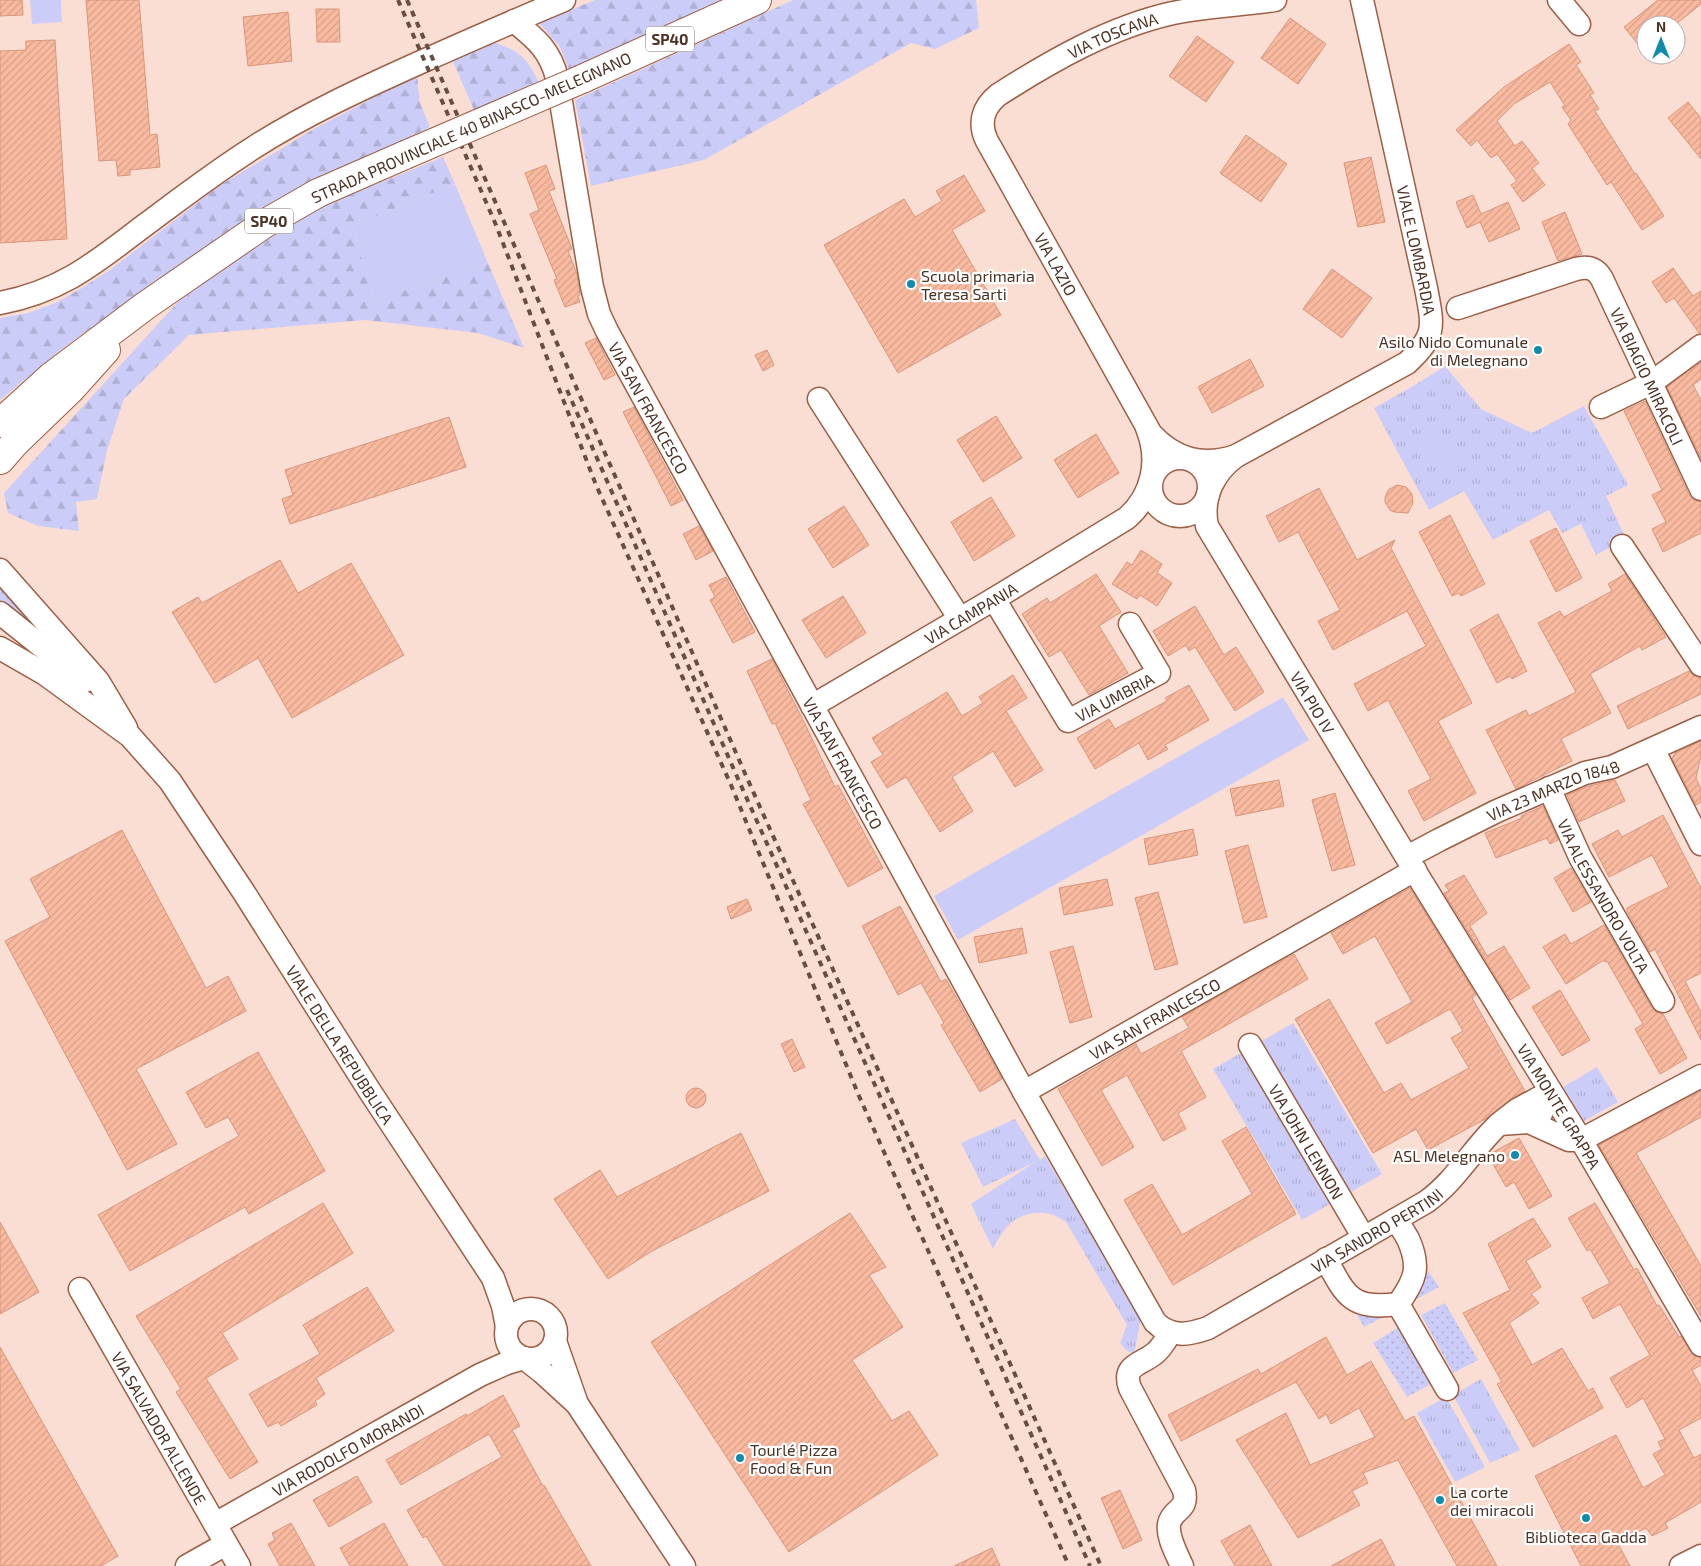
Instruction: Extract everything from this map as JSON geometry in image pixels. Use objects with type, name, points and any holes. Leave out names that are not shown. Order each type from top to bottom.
[{"type":"main road","name":"STRADA PROVINCIALE 40 BINASCO-MELEGNANO","points":[[5,442],[71,389],[145,306],[264,224],[318,193],[582,79],[757,0]]},
{"type":"street","points":[[0,303],[22,299],[48,290],[70,279],[95,263],[253,147],[286,128],[350,94],[564,0]]},
{"type":"street","name":"VIA TOSCANA","points":[[993,99],[1075,50],[1127,28],[1165,15],[1275,0]]},
{"type":"street","name":"VIALE LOMBARDIA","points":[[1208,493],[1218,473],[1236,456],[1408,363],[1426,345],[1430,334],[1431,317],[1426,288],[1362,0]]},
{"type":"street","points":[[1559,0],[1579,24]]},
{"type":"street","name":"VIA SAN FRANCESCO","points":[[514,21],[536,39],[547,51],[554,64],[558,78],[592,287],[603,323],[1024,1092],[1411,864]]},
{"type":"street","name":"VIA LAZIO","points":[[993,99],[983,114],[982,126],[984,135],[1147,428],[1163,446],[1186,458]]},
{"type":"street","name":"VIA BIAGIO MIRACOLI","points":[[1458,308],[1576,269],[1591,268],[1596,270],[1602,279],[1701,488]]},
{"type":"street","points":[[1601,407],[1651,383],[1701,346]]},
{"type":"street","points":[[819,399],[960,619]]},
{"type":"street","name":"VIA LAZIO","points":[[1147,428],[1153,452],[1151,481]]},
{"type":"street","points":[[0,470],[5,442]]},
{"type":"street","name":"VIALE LOMBARDIA","points":[[1186,458],[1210,461],[1236,456]]},
{"type":"street","points":[[1177,458],[1186,458],[1195,462],[1204,470],[1208,480],[1208,493],[1204,503],[1196,511],[1184,515],[1173,515],[1163,510],[1154,501],[1151,494],[1151,481],[1156,470],[1164,462],[1177,458]]},
{"type":"street","name":"VIA CAMPANIA","points":[[812,706],[1127,518],[1139,506],[1151,481]]},
{"type":"street","name":"VIA PIO IV","points":[[1208,493],[1205,512],[1207,526],[1211,535],[1411,864]]},
{"type":"street","name":"VIA CAMPANIA","points":[[1127,518],[1150,513],[1173,515]]},
{"type":"street","name":"VIA PIO IV","points":[[1173,515],[1192,521],[1211,535]]},
{"type":"street","points":[[1622,546],[1701,666]]},
{"type":"street","points":[[0,570],[98,681],[130,736]]},
{"type":"street","name":"VIA UMBRIA","points":[[994,599],[1068,721],[1159,673],[1130,624]]},
{"type":"street","points":[[0,613],[108,698]]},
{"type":"street","points":[[0,648],[45,674],[130,736]]},
{"type":"street","name":"VIA 23 MARZO 1848","points":[[1411,864],[1475,821],[1585,773],[1612,767],[1701,727]]},
{"type":"street","name":"VIALE DELLA REPUBBLICA","points":[[130,736],[170,781],[493,1278],[503,1306],[508,1344],[512,1350],[542,1372],[577,1404],[684,1566]]},
{"type":"street","points":[[1654,749],[1701,844]]},
{"type":"street","name":"VIA ALESSANDRO VOLTA","points":[[1549,788],[1587,870],[1663,1001]]},
{"type":"street","name":"VIA MONTE GRAPPA","points":[[1411,864],[1581,1140],[1701,1345]]},
{"type":"street","name":"VIA JOHN LENNON","points":[[1250,1045],[1364,1238]]},
{"type":"street","points":[[1529,1122],[1569,1140],[1581,1140],[1701,1076]]},
{"type":"street","points":[[1024,1092],[1148,1311],[1160,1326],[1170,1332],[1155,1353],[1135,1365],[1128,1375],[1130,1388],[1183,1488],[1185,1496],[1184,1505],[1181,1510],[1174,1514],[1170,1523],[1170,1534],[1182,1566]]},
{"type":"street","points":[[1499,1124],[1529,1122],[1540,1116],[1550,1092]]},
{"type":"street","name":"VIA SANDRO PERTINI","points":[[1170,1332],[1189,1334],[1208,1328],[1395,1220],[1437,1193],[1450,1181],[1486,1136],[1499,1124],[1517,1110],[1550,1092]]},
{"type":"street","points":[[1395,1220],[1402,1227],[1412,1248],[1415,1265],[1412,1282],[1398,1304]]},
{"type":"street","points":[[1326,1259],[1342,1288],[1351,1298],[1362,1304],[1374,1306],[1398,1304]]},
{"type":"street","name":"VIALE DELLA REPUBBLICA","points":[[493,1278],[552,1320],[556,1334],[555,1341],[577,1404]]},
{"type":"street","name":"VIA SALVADOR ALLENDE","points":[[80,1289],[239,1566]]},
{"type":"street","points":[[1398,1304],[1447,1390]]},
{"type":"street","points":[[507,1332],[516,1315],[531,1309],[538,1310]]},
{"type":"street","name":"VIA RODOLFO MORANDI","points":[[480,1375],[507,1332]]},
{"type":"street","points":[[524,1358],[540,1358],[552,1348],[555,1341]]},
{"type":"street","name":"VIA RODOLFO MORANDI","points":[[215,1524],[480,1375],[507,1362],[524,1358]]},
{"type":"street","points":[[187,1566],[226,1544]]},
{"type":"street","points":[[1681,1566],[1701,1556]]},
{"type":"green space","points":[[30,0],[61,0],[62,22],[32,24]]},
{"type":"green space","points":[[595,0],[723,0],[570,72],[560,47],[539,23]]},
{"type":"green space","points":[[793,0],[976,0],[979,28],[935,49],[911,43],[704,160],[591,186],[575,100]]},
{"type":"green space","points":[[494,42],[522,56],[531,67],[539,83],[474,110],[452,59]]},
{"type":"green space","points":[[417,75],[420,103],[430,127],[248,217],[67,345],[0,400],[0,318],[28,313],[55,303],[80,289],[110,270],[219,186],[312,130]]},
{"type":"green space","points":[[443,157],[455,184],[352,226],[375,300],[488,263],[524,348],[478,333],[365,320],[189,335],[124,399],[107,450],[97,499],[76,502],[79,531],[38,526],[8,513],[4,493],[177,303],[240,254],[308,212]]},
{"type":"green space","points":[[455,184],[488,263],[375,300],[352,226]]},
{"type":"green space","points":[[1445,366],[1481,409],[1532,433],[1584,406],[1628,485],[1606,496],[1626,539],[1596,555],[1581,524],[1562,533],[1549,510],[1493,540],[1464,491],[1429,510],[1374,408]]},
{"type":"green space","points":[[1438,427],[1465,466],[1443,478],[1419,436]]},
{"type":"green space","points":[[0,584],[46,635],[0,600]]},
{"type":"green space","points":[[1283,697],[1309,740],[958,940],[934,896]]},
{"type":"green space","points":[[1293,1023],[1382,1174],[1302,1220],[1213,1069]]},
{"type":"green space","points":[[1597,1067],[1618,1102],[1584,1121],[1563,1087]]},
{"type":"green space","points":[[1015,1119],[1040,1160],[1045,1156],[1141,1318],[1134,1354],[1126,1350],[1120,1343],[1127,1325],[1066,1222],[1050,1214],[1033,1213],[1024,1215],[1009,1225],[993,1249],[971,1204],[1035,1162],[983,1187],[961,1143]]},
{"type":"green space","points":[[1409,1242],[1439,1287],[1413,1301]]},
{"type":"green space","points":[[1342,1288],[1389,1314],[1364,1327]]},
{"type":"green space","points":[[1445,1303],[1478,1360],[1453,1373],[1421,1315]]},
{"type":"green space","points":[[1399,1327],[1431,1384],[1407,1397],[1373,1343]]},
{"type":"green space","points":[[1481,1379],[1520,1450],[1490,1463],[1453,1395]]},
{"type":"green space","points":[[1446,1397],[1485,1467],[1455,1482],[1417,1413]]},
{"type":"building","points":[[0,0],[22,0],[23,15],[0,16]]},
{"type":"building","points":[[86,0],[139,0],[150,135],[157,134],[160,167],[130,170],[130,175],[118,176],[116,160],[99,161]]},
{"type":"building","points":[[1658,0],[1701,0],[1701,4],[1686,16],[1639,15]]},
{"type":"building","points":[[316,9],[339,9],[340,42],[317,42]]},
{"type":"building","points":[[288,12],[292,61],[248,66],[243,17]]},
{"type":"building","points":[[1636,17],[1636,42],[1624,27]]},
{"type":"building","points":[[1290,18],[1326,44],[1298,84],[1261,58]]},
{"type":"building","points":[[1197,36],[1234,62],[1206,102],[1169,76]]},
{"type":"building","points":[[55,40],[67,239],[0,243],[0,51],[26,50],[26,41]]},
{"type":"building","points":[[1569,44],[1581,62],[1576,65],[1594,93],[1590,95],[1599,109],[1595,111],[1664,216],[1642,230],[1611,182],[1607,185],[1568,124],[1571,120],[1562,107],[1565,106],[1550,82],[1514,104],[1497,121],[1515,146],[1522,141],[1539,163],[1532,168],[1545,185],[1523,202],[1511,185],[1517,181],[1497,154],[1491,158],[1477,140],[1471,146],[1456,130],[1504,87]]},
{"type":"building","points":[[1688,102],[1701,118],[1701,159],[1668,118]]},
{"type":"building","points":[[1246,135],[1287,164],[1261,202],[1220,173]]},
{"type":"building","points":[[1371,157],[1385,222],[1358,227],[1344,163]]},
{"type":"building","points":[[546,165],[555,189],[549,191],[572,249],[568,251],[577,274],[580,295],[578,296],[580,302],[565,307],[554,280],[557,279],[530,214],[539,210],[525,173]]},
{"type":"building","points":[[964,175],[985,211],[952,230],[1001,315],[898,373],[824,245],[904,199],[915,217],[942,201],[936,191]]},
{"type":"building","points":[[1473,195],[1481,214],[1508,202],[1520,229],[1489,242],[1480,222],[1467,228],[1456,202]]},
{"type":"building","points":[[1565,212],[1582,254],[1558,261],[1542,222]]},
{"type":"building","points":[[1673,268],[1693,296],[1701,291],[1701,333],[1699,333],[1674,298],[1666,303],[1652,282]]},
{"type":"building","points":[[1332,269],[1372,298],[1342,338],[1303,309]]},
{"type":"building","points":[[596,338],[615,375],[604,380],[585,343]]},
{"type":"building","points":[[767,350],[774,365],[763,371],[755,355]]},
{"type":"building","points":[[1250,359],[1264,386],[1212,413],[1198,387]]},
{"type":"building","points":[[1701,362],[1701,379],[1693,385],[1701,400],[1701,458],[1667,387]]},
{"type":"building","points":[[1645,401],[1689,495],[1694,500],[1701,502],[1701,533],[1663,552],[1652,529],[1666,522],[1652,495],[1662,490],[1624,411]]},
{"type":"building","points":[[634,407],[683,500],[671,506],[623,412]]},
{"type":"building","points":[[996,416],[1022,458],[983,482],[957,440]]},
{"type":"building","points":[[449,417],[466,467],[290,524],[282,499],[293,495],[285,470]]},
{"type":"building","points":[[1096,434],[1119,473],[1078,498],[1054,460]]},
{"type":"building","points":[[1397,485],[1406,487],[1412,494],[1413,503],[1408,513],[1394,512],[1390,510],[1385,502],[1388,490]]},
{"type":"building","points":[[1319,488],[1357,560],[1395,540],[1391,548],[1472,703],[1438,721],[1476,793],[1424,821],[1408,791],[1431,779],[1388,700],[1368,711],[1354,684],[1426,646],[1407,611],[1333,650],[1318,621],[1340,610],[1298,532],[1279,542],[1266,516]]},
{"type":"building","points":[[991,497],[1015,536],[974,561],[951,522]]},
{"type":"building","points":[[844,506],[869,545],[833,568],[808,529]]},
{"type":"building","points":[[1450,515],[1485,584],[1461,596],[1459,593],[1452,596],[1419,532]]},
{"type":"building","points":[[699,526],[713,551],[696,560],[683,534]]},
{"type":"building","points":[[1556,528],[1582,578],[1556,592],[1530,541]]},
{"type":"building","points":[[1141,550],[1162,564],[1157,573],[1172,583],[1157,606],[1140,595],[1137,599],[1112,584],[1127,562],[1132,565]]},
{"type":"building","points":[[280,560],[298,593],[351,563],[404,655],[292,718],[258,658],[215,683],[172,612],[198,597],[202,603]]},
{"type":"building","points":[[1096,574],[1121,612],[1099,626],[1128,673],[1089,695],[1061,650],[1049,657],[1022,614],[1047,598],[1050,603]]},
{"type":"building","points":[[1625,574],[1666,637],[1642,650],[1640,646],[1590,674],[1611,713],[1561,739],[1572,761],[1516,789],[1486,730],[1526,710],[1529,716],[1576,692],[1538,623],[1560,611],[1564,617],[1612,591],[1608,584]]},
{"type":"building","points":[[726,577],[755,632],[733,643],[710,600],[715,597],[709,585]]},
{"type":"building","points":[[843,596],[866,633],[826,658],[802,620]]},
{"type":"building","points":[[1195,606],[1224,655],[1236,647],[1264,692],[1235,711],[1195,647],[1189,651],[1186,645],[1168,656],[1153,631]]},
{"type":"building","points":[[1498,614],[1527,671],[1512,679],[1510,676],[1497,683],[1470,630]]},
{"type":"building","points":[[772,659],[835,787],[838,785],[883,868],[848,887],[803,804],[811,800],[775,723],[772,724],[747,671]]},
{"type":"building","points":[[1689,671],[1701,678],[1701,694],[1628,729],[1617,706]]},
{"type":"building","points":[[1013,675],[1027,698],[1006,711],[1043,770],[1015,787],[993,751],[952,777],[973,811],[940,832],[906,777],[887,788],[871,762],[883,755],[872,738],[947,692],[962,716],[983,703],[979,697]]},
{"type":"building","points":[[1189,685],[1209,720],[1165,745],[1168,749],[1148,760],[1139,743],[1095,769],[1077,738],[1109,719],[1115,729],[1167,701],[1165,698]]},
{"type":"building","points":[[1701,741],[1701,756],[1696,778],[1701,789],[1701,802],[1696,805],[1672,758],[1675,753]]},
{"type":"building","points":[[1279,780],[1284,806],[1236,816],[1230,789]]},
{"type":"building","points":[[1615,780],[1625,801],[1579,822],[1567,795],[1589,786]]},
{"type":"building","points":[[1335,793],[1355,865],[1332,871],[1312,800]]},
{"type":"building","points":[[1543,806],[1558,840],[1550,844],[1547,838],[1496,858],[1485,833],[1522,818],[1521,816]]},
{"type":"building","points":[[1663,815],[1701,888],[1701,973],[1685,981],[1701,1012],[1701,1040],[1655,949],[1650,952],[1627,911],[1627,908],[1669,887],[1652,855],[1609,877],[1592,844],[1618,830],[1622,837]]},
{"type":"building","points":[[1193,829],[1198,855],[1149,865],[1144,839]]},
{"type":"building","points":[[122,830],[206,988],[228,976],[246,1011],[136,1069],[177,1144],[127,1170],[5,941],[50,917],[30,879]]},
{"type":"building","points":[[1248,845],[1267,917],[1244,923],[1225,851]]},
{"type":"building","points":[[1571,868],[1591,902],[1573,912],[1554,878]]},
{"type":"building","points":[[1464,875],[1487,913],[1470,926],[1487,956],[1504,946],[1530,988],[1510,1000],[1444,893],[1449,891],[1445,885]]},
{"type":"building","points":[[1107,879],[1113,905],[1064,915],[1059,888]]},
{"type":"building","points":[[1410,888],[1476,995],[1472,998],[1525,1091],[1509,1100],[1487,1118],[1428,1150],[1416,1129],[1373,1153],[1295,1019],[1329,999],[1384,1093],[1401,1083],[1411,1100],[1469,1068],[1451,1038],[1463,1031],[1450,1009],[1387,1044],[1375,1023],[1412,1002],[1375,936],[1343,954],[1331,933]]},
{"type":"building","points":[[1158,892],[1178,964],[1155,970],[1135,898]]},
{"type":"building","points":[[747,899],[752,910],[731,919],[727,907]]},
{"type":"building","points":[[900,906],[941,982],[946,979],[1002,1079],[980,1092],[941,1025],[944,1023],[921,983],[898,995],[862,926]]},
{"type":"building","points":[[1604,925],[1652,1008],[1656,1012],[1663,1014],[1687,1058],[1660,1074],[1635,1029],[1643,1024],[1607,961],[1605,962],[1604,960],[1566,984],[1543,947],[1565,934],[1571,944]]},
{"type":"building","points":[[1022,928],[1027,953],[979,963],[974,937]]},
{"type":"building","points":[[1073,946],[1092,1017],[1070,1023],[1050,952]]},
{"type":"building","points":[[1294,954],[1308,979],[1181,1051],[1206,1097],[1178,1113],[1186,1129],[1163,1141],[1127,1075],[1101,1090],[1134,1147],[1102,1166],[1058,1089],[1136,1044],[1141,1054],[1189,1028],[1182,1017]]},
{"type":"building","points":[[1560,990],[1590,1040],[1562,1056],[1532,1007]]},
{"type":"building","points":[[792,1039],[805,1067],[794,1072],[781,1044]]},
{"type":"building","points":[[258,1052],[325,1171],[249,1214],[245,1207],[130,1271],[98,1215],[239,1136],[228,1117],[206,1128],[186,1092]]},
{"type":"building","points":[[696,1088],[703,1091],[706,1098],[703,1105],[696,1108],[689,1105],[686,1098],[689,1091]]},
{"type":"building","points":[[1701,1091],[1701,1117],[1636,1153],[1701,1266],[1701,1316],[1599,1145]]},
{"type":"building","points":[[1246,1127],[1296,1214],[1173,1285],[1124,1200],[1152,1184],[1182,1235],[1252,1194],[1222,1141]]},
{"type":"building","points":[[741,1133],[769,1191],[652,1251],[608,1279],[554,1199],[600,1170],[617,1197]]},
{"type":"building","points":[[1519,1138],[1552,1196],[1529,1209],[1514,1182],[1506,1187],[1488,1155]]},
{"type":"building","points":[[323,1203],[353,1253],[222,1333],[238,1359],[206,1378],[258,1462],[230,1479],[176,1392],[181,1389],[136,1316]]},
{"type":"building","points":[[1595,1203],[1634,1270],[1637,1268],[1657,1306],[1659,1305],[1679,1337],[1681,1336],[1694,1356],[1701,1358],[1701,1365],[1692,1370],[1701,1386],[1701,1418],[1679,1430],[1694,1458],[1701,1454],[1701,1502],[1665,1523],[1668,1528],[1652,1536],[1646,1528],[1617,1542],[1630,1566],[1581,1566],[1535,1476],[1616,1435],[1643,1488],[1665,1475],[1653,1454],[1662,1449],[1658,1442],[1665,1439],[1643,1398],[1627,1408],[1610,1378],[1650,1355],[1620,1304],[1593,1319],[1582,1298],[1610,1283],[1590,1249],[1587,1251],[1568,1218]]},
{"type":"building","points":[[850,1213],[886,1267],[869,1275],[903,1327],[852,1360],[892,1421],[909,1411],[938,1455],[789,1552],[651,1342]]},
{"type":"building","points":[[1533,1218],[1551,1246],[1526,1261],[1541,1287],[1531,1294],[1539,1303],[1509,1323],[1532,1365],[1562,1348],[1588,1391],[1593,1388],[1603,1408],[1533,1447],[1497,1384],[1502,1382],[1463,1313],[1510,1290],[1488,1244]]},
{"type":"building","points":[[0,1222],[39,1292],[0,1314]]},
{"type":"building","points":[[367,1287],[394,1331],[316,1378],[325,1394],[315,1401],[317,1405],[281,1426],[278,1422],[268,1427],[249,1394],[320,1354],[303,1325]]},
{"type":"building","points":[[1326,1337],[1347,1375],[1371,1361],[1405,1421],[1414,1416],[1497,1566],[1457,1566],[1398,1460],[1363,1473],[1368,1483],[1352,1491],[1360,1505],[1298,1538],[1236,1440],[1286,1413],[1310,1465],[1375,1437],[1359,1408],[1331,1424],[1326,1414],[1319,1419],[1296,1382],[1181,1441],[1168,1415],[1258,1369],[1261,1374]]},
{"type":"building","points":[[0,1347],[118,1556],[101,1566],[0,1566]]},
{"type":"building","points":[[503,1395],[520,1426],[512,1430],[591,1566],[444,1566],[426,1536],[423,1538],[407,1510],[502,1457],[489,1434],[401,1485],[386,1460]]},
{"type":"building","points":[[357,1476],[372,1502],[329,1527],[313,1500]]},
{"type":"building","points":[[1120,1490],[1142,1540],[1123,1549],[1101,1498]]},
{"type":"building","points":[[291,1523],[315,1566],[280,1566],[268,1544],[275,1540],[272,1533]]},
{"type":"building","points":[[384,1523],[408,1566],[350,1566],[340,1548]]},
{"type":"building","points":[[1250,1525],[1272,1566],[1235,1566],[1221,1541]]},
{"type":"building","points":[[1381,1539],[1395,1566],[1331,1566]]},
{"type":"building","points":[[992,1548],[1000,1566],[954,1566]]},
{"type":"railway","points":[[398,0],[496,225],[596,485],[731,785],[859,1096],[1069,1566]]},
{"type":"railway","points":[[407,0],[747,778],[1101,1566]]},
{"type":"railway","points":[[567,390],[739,781],[1090,1566]]},
{"type":"place","name":"Scuola primaria Teresa Sarti","points":[[911,284]]},
{"type":"place","name":"Asilo Nido Comunale di Melegnano","points":[[1538,350]]},
{"type":"place","name":"ASL Melegnano","points":[[1515,1155]]},
{"type":"place","name":"Tourlé Pizza Food & Fun","points":[[740,1458]]},
{"type":"place","name":"La corte dei miracoli","points":[[1440,1500]]},
{"type":"place","name":"Biblioteca Gadda","points":[[1586,1518]]}]
